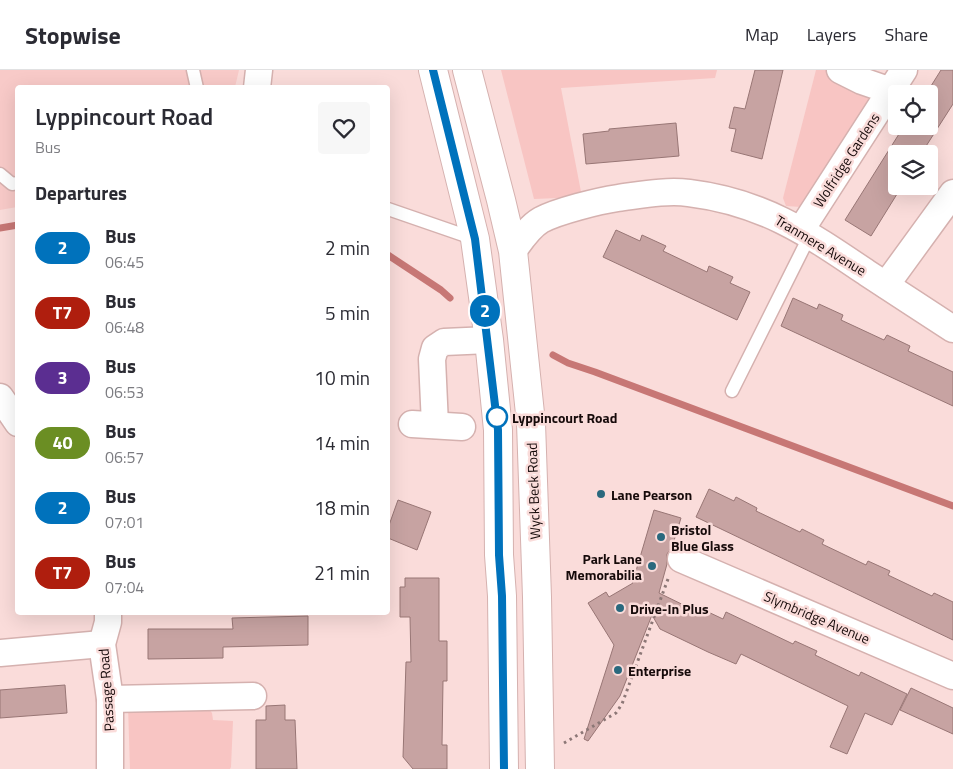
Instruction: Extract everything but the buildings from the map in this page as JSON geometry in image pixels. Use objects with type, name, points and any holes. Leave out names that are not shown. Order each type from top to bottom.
[{"type":"main road","points":[[434,70],[475,239],[489,340],[498,430],[504,769]]},
{"type":"main road","name":"Wyck Beck Road","points":[[466,70],[499,190],[512,250],[531,423],[540,763]]},
{"type":"street","points":[[257,85],[259,70]]},
{"type":"street","name":"Wolfridge Gardens","points":[[840,70],[862,81],[897,80]]},
{"type":"street","name":"Wolfridge Gardens","points":[[806,233],[897,80]]},
{"type":"street","name":"Tranmere Avenue","points":[[512,250],[531,228],[541,220],[561,213],[605,200],[647,194],[688,192],[754,207],[774,215],[806,233],[953,329]]},
{"type":"street","points":[[886,285],[953,193]]},
{"type":"street","points":[[462,427],[424,424],[432,359],[436,348],[444,342],[489,340]]},
{"type":"street","points":[[0,397],[15,419]]},
{"type":"street","name":"Slymbridge Avenue","points":[[681,559],[953,676]]},
{"type":"street","points":[[0,653],[102,644],[96,615]]},
{"type":"street","name":"Passage Road","points":[[108,615],[102,644],[110,699],[110,769]]},
{"type":"street","points":[[110,699],[221,706],[253,696]]},
{"type":"lane","points":[[193,70],[196,85]]},
{"type":"lane","points":[[0,174],[12,184],[15,184]]},
{"type":"lane","points":[[390,210],[475,239]]},
{"type":"lane","points":[[732,391],[806,233]]},
{"type":"path","points":[[540,763],[616,713],[622,704],[676,557],[681,559]]},
{"type":"shaded area","points":[[0,70],[239,70],[235,85],[15,85],[15,207],[0,210]]},
{"type":"shaded area","points":[[501,70],[717,70],[715,78],[561,88],[582,197],[534,199]]},
{"type":"shaded area","points":[[816,70],[827,70],[846,88],[872,100],[801,207],[786,206],[783,198]]},
{"type":"shaded area","points":[[205,704],[212,713],[213,720],[233,721],[230,769],[130,769],[128,706]]},
{"type":"waterway","points":[[0,228],[15,226]]},
{"type":"waterway","points":[[390,256],[450,298]]},
{"type":"waterway","points":[[553,355],[568,363],[953,506]]},
{"type":"bus line","name":"2","points":[[433,70],[475,239],[489,340],[498,430],[504,769]]},
{"type":"place","name":"Lyppincourt Road","points":[[497,417]]},
{"type":"place","name":"Lane Pearson","points":[[601,494]]},
{"type":"place","name":"Bristol Blue Glass","points":[[661,537]]},
{"type":"place","name":"Park Lane Memorabilia","points":[[652,566]]},
{"type":"place","name":"Drive-In Plus","points":[[620,608]]},
{"type":"place","name":"Enterprise","points":[[618,670]]}]
